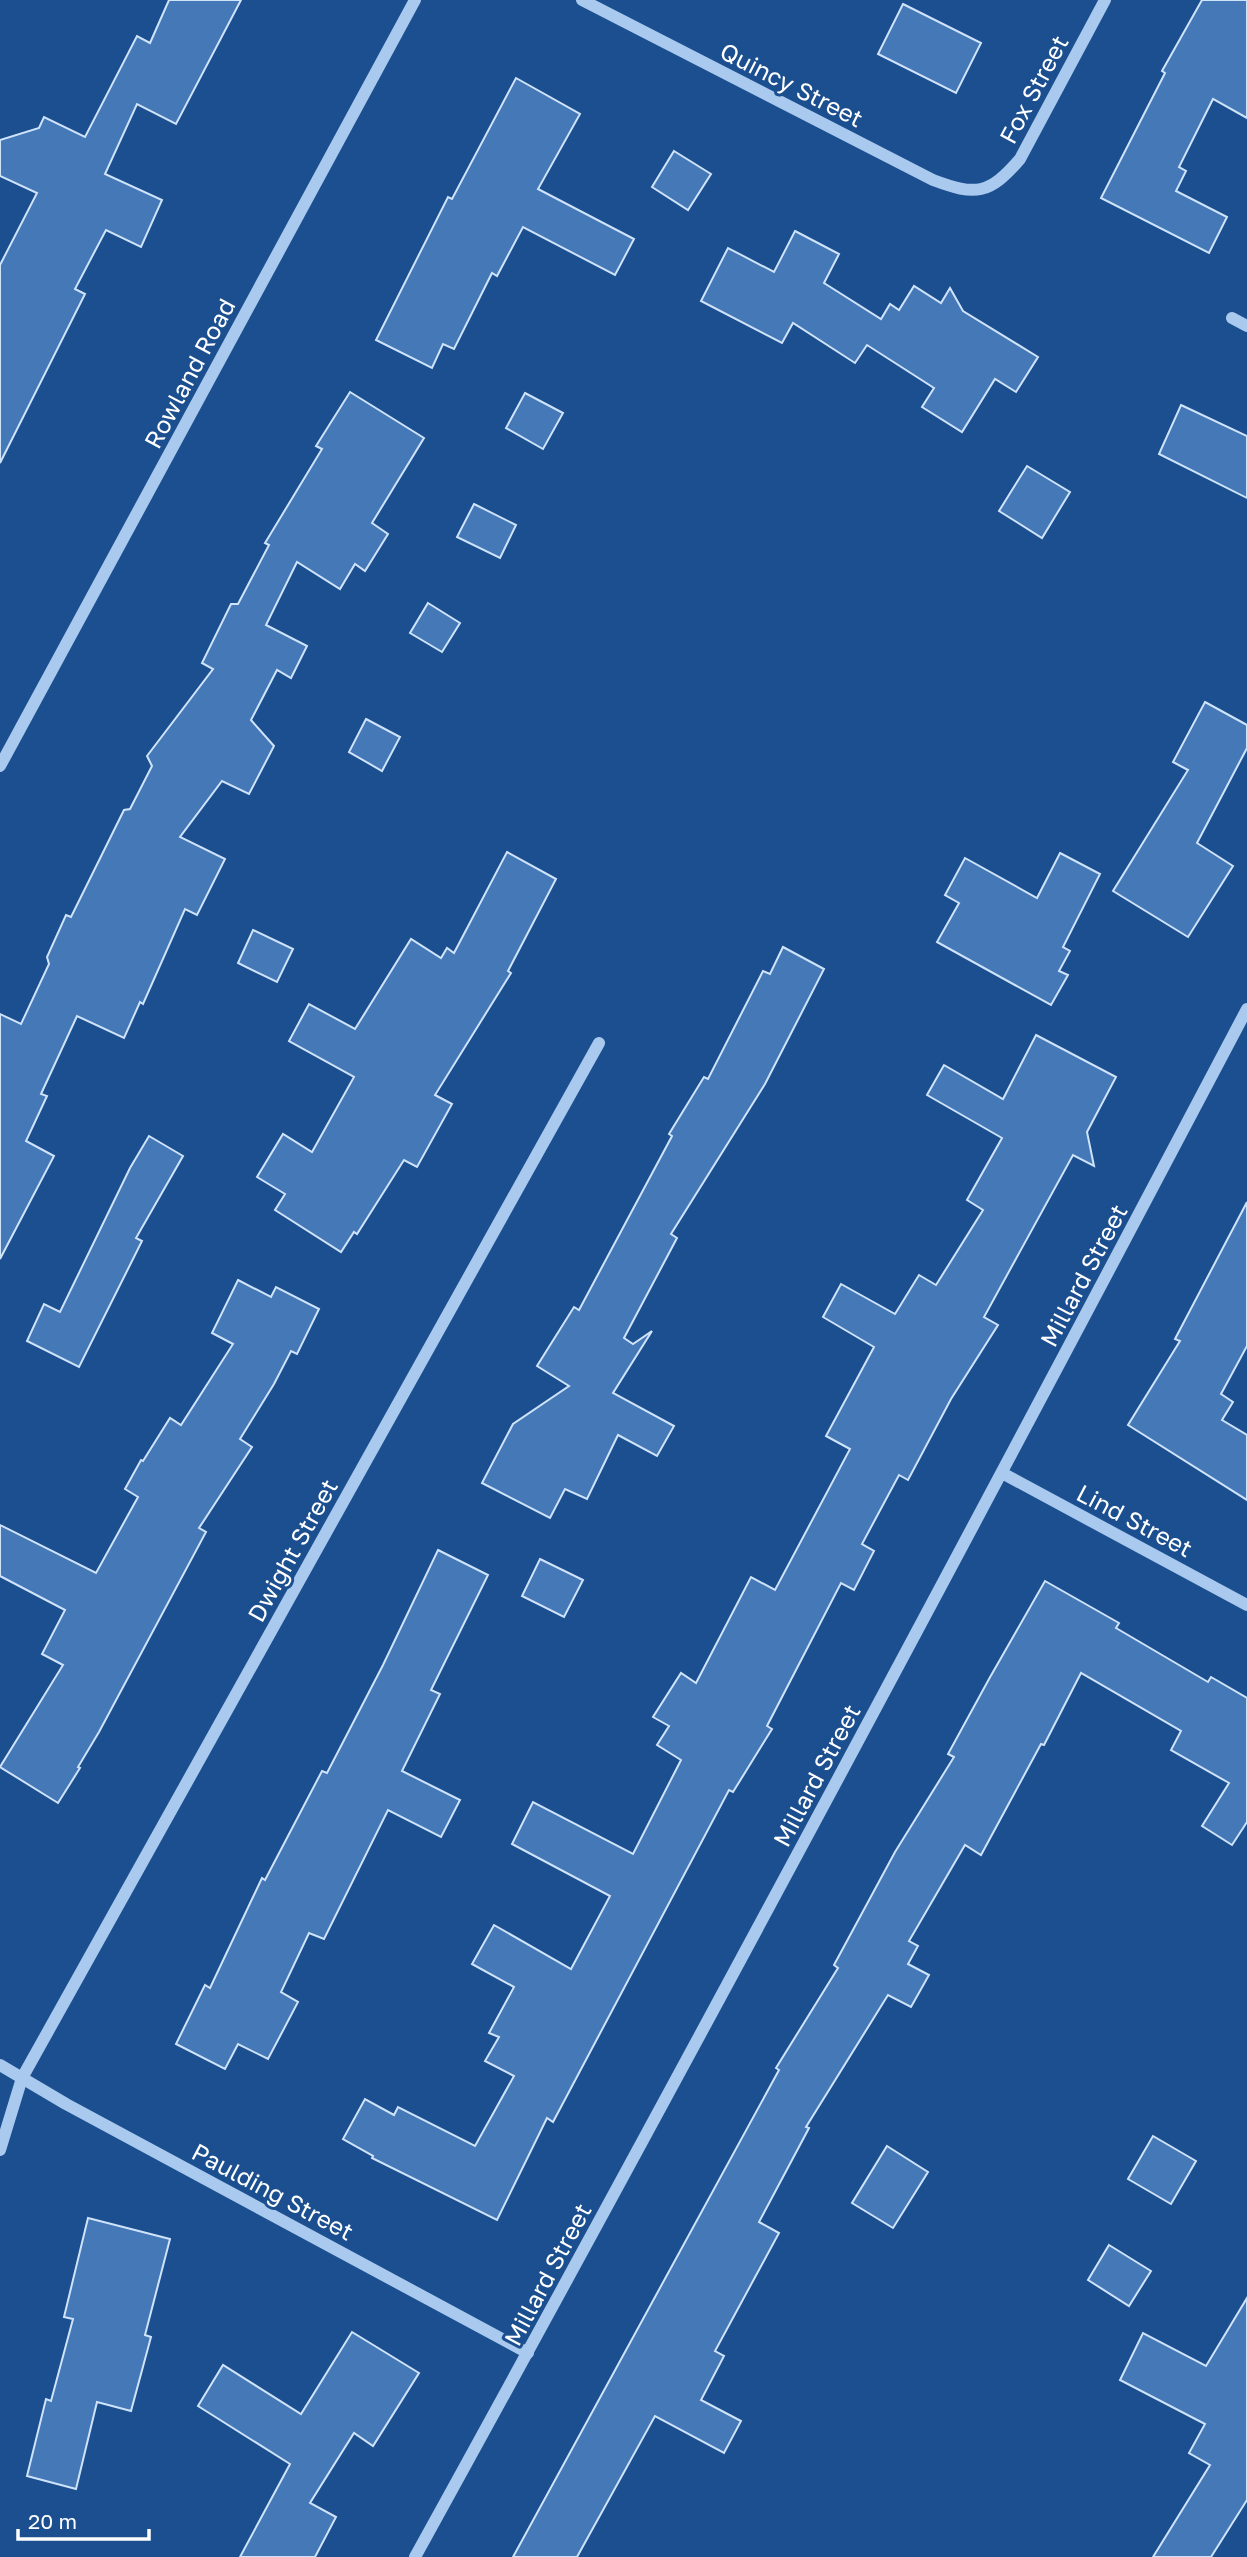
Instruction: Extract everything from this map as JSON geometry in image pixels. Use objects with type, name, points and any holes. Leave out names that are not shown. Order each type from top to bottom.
[{"type":"street","name":"Rowland Road","points":[[0,766],[415,0]]},
{"type":"street","name":"Quincy Street","points":[[582,0],[933,180],[961,191],[987,189]]},
{"type":"street","name":"Fox Street","points":[[987,189],[1005,176],[1020,159],[1105,0]]},
{"type":"street","points":[[1231,318],[1247,326]]},
{"type":"street","name":"Millard Street","points":[[415,2557],[528,2353],[1002,1473],[1247,1009]]},
{"type":"street","name":"Dwight Street","points":[[0,2150],[22,2078],[599,1043]]},
{"type":"street","name":"Lind Street","points":[[1002,1473],[1247,1605]]},
{"type":"street","name":"Paulding Street","points":[[0,2065],[528,2353]]},
{"type":"building","points":[[169,0],[241,0],[176,124],[137,104],[105,174],[162,200],[141,247],[106,230],[75,289],[85,294],[0,463],[0,265],[37,193],[0,176],[0,140],[39,128],[44,117],[85,137],[137,36],[150,43]]},
{"type":"building","points":[[1202,0],[1247,0],[1247,118],[1213,99],[1179,167],[1186,171],[1176,191],[1227,217],[1209,253],[1101,198],[1165,73],[1162,71]]},
{"type":"building","points":[[903,4],[981,43],[956,93],[878,54]]},
{"type":"building","points":[[516,78],[580,114],[538,189],[634,239],[615,275],[523,227],[497,276],[492,273],[454,349],[443,344],[432,368],[376,340],[448,197],[452,199]]},
{"type":"building","points":[[674,151],[711,174],[688,210],[652,187]]},
{"type":"building","points":[[795,231],[839,254],[824,283],[881,319],[890,304],[899,310],[914,286],[941,303],[950,288],[963,311],[1038,357],[1016,392],[995,379],[962,432],[922,407],[934,388],[867,345],[855,363],[793,323],[782,343],[701,301],[728,248],[774,272]]},
{"type":"building","points":[[350,392],[424,438],[372,523],[388,534],[365,571],[355,564],[340,589],[297,562],[266,625],[307,646],[291,678],[277,670],[251,720],[274,746],[249,794],[222,781],[180,837],[225,859],[197,915],[185,909],[143,1004],[140,1002],[124,1038],[77,1016],[41,1094],[47,1096],[26,1141],[54,1156],[0,1259],[0,1014],[21,1024],[49,964],[47,957],[66,915],[71,917],[124,810],[130,809],[152,766],[147,756],[213,669],[202,663],[231,604],[238,604],[269,545],[265,543],[322,449],[316,446]]},
{"type":"building","points":[[525,393],[563,413],[543,449],[506,428]]},
{"type":"building","points":[[1181,405],[1247,436],[1247,498],[1159,454]]},
{"type":"building","points":[[1027,466],[1070,492],[1042,538],[999,511]]},
{"type":"building","points":[[474,504],[516,525],[500,558],[457,537]]},
{"type":"building","points":[[428,603],[460,623],[442,652],[410,633]]},
{"type":"building","points":[[1205,702],[1247,725],[1247,748],[1197,843],[1233,866],[1188,937],[1113,891],[1188,770],[1173,762]]},
{"type":"building","points":[[366,719],[400,737],[382,771],[349,752]]},
{"type":"building","points":[[507,852],[556,879],[508,971],[511,973],[435,1095],[452,1104],[417,1167],[404,1160],[357,1234],[354,1232],[341,1252],[275,1210],[285,1194],[257,1177],[283,1134],[312,1152],[354,1077],[289,1041],[309,1004],[355,1029],[411,939],[441,958],[447,948],[454,953]]},
{"type":"building","points":[[1060,853],[1100,874],[1063,947],[1070,951],[1059,971],[1068,975],[1051,1005],[937,942],[959,903],[945,895],[965,858],[1037,898]]},
{"type":"building","points":[[253,930],[293,949],[277,982],[238,963]]},
{"type":"building","points":[[783,947],[824,969],[765,1084],[671,1234],[677,1238],[624,1338],[633,1344],[652,1331],[613,1393],[674,1426],[657,1456],[618,1435],[587,1499],[565,1489],[550,1518],[482,1483],[513,1424],[569,1386],[537,1366],[574,1307],[579,1310],[672,1136],[669,1134],[704,1077],[708,1079],[763,971],[770,974]]},
{"type":"building","points":[[1036,1035],[1116,1077],[1087,1132],[1094,1166],[1073,1155],[984,1317],[998,1325],[951,1399],[908,1480],[899,1475],[862,1544],[874,1551],[854,1590],[841,1583],[767,1726],[772,1729],[733,1792],[729,1790],[553,2122],[547,2118],[497,2220],[372,2158],[373,2156],[343,2139],[365,2099],[394,2115],[398,2107],[475,2146],[514,2076],[485,2061],[499,2037],[489,2033],[514,1987],[472,1964],[494,1925],[571,1969],[610,1896],[512,1844],[533,1802],[633,1854],[681,1760],[657,1745],[669,1726],[653,1717],[681,1673],[696,1683],[751,1577],[775,1590],[850,1449],[826,1436],[874,1347],[823,1317],[841,1284],[895,1314],[919,1275],[936,1285],[983,1210],[967,1200],[1002,1138],[927,1095],[944,1065],[1003,1099]]},
{"type":"building","points":[[149,1136],[183,1156],[136,1238],[142,1241],[79,1367],[27,1341],[44,1304],[60,1312],[130,1168]]},
{"type":"building","points":[[1247,1202],[1247,1346],[1221,1394],[1233,1402],[1222,1420],[1247,1435],[1247,1500],[1128,1425],[1180,1341],[1175,1339]]},
{"type":"building","points":[[238,1280],[271,1297],[276,1287],[319,1309],[297,1354],[291,1351],[240,1439],[252,1447],[199,1528],[206,1532],[78,1767],[80,1768],[58,1803],[0,1767],[63,1665],[42,1654],[65,1610],[0,1576],[0,1525],[96,1573],[138,1497],[125,1489],[141,1460],[143,1461],[170,1418],[181,1425],[233,1344],[212,1333]]},
{"type":"building","points":[[438,1550],[488,1575],[431,1690],[440,1694],[402,1771],[460,1800],[441,1837],[388,1810],[324,1939],[309,1933],[281,1992],[298,2002],[268,2059],[238,2044],[225,2069],[176,2044],[205,1985],[210,1988],[262,1878],[265,1880],[322,1771],[327,1773]]},
{"type":"building","points":[[540,1559],[583,1580],[564,1617],[522,1596]]},
{"type":"building","points":[[1045,1581],[1119,1623],[1116,1628],[1208,1682],[1211,1677],[1247,1698],[1247,1822],[1232,1845],[1202,1826],[1229,1783],[1171,1750],[1181,1731],[1081,1673],[1044,1745],[1041,1744],[981,1855],[965,1845],[909,1941],[918,1946],[908,1964],[929,1975],[911,2007],[888,1995],[806,2127],[809,2128],[759,2222],[779,2233],[715,2351],[724,2356],[701,2400],[741,2421],[724,2453],[655,2416],[577,2557],[513,2557],[779,2070],[776,2068],[838,1968],[834,1965],[895,1852],[954,1757],[948,1754]]},
{"type":"building","points":[[1153,2136],[1196,2161],[1171,2204],[1128,2179]]},
{"type":"building","points":[[887,2146],[928,2172],[893,2228],[852,2203]]},
{"type":"building","points":[[88,2218],[170,2239],[145,2335],[151,2337],[131,2411],[97,2402],[76,2489],[27,2476],[46,2399],[51,2401],[73,2319],[64,2317]]},
{"type":"building","points":[[1109,2245],[1151,2271],[1129,2306],[1088,2280]]},
{"type":"building","points":[[1247,2298],[1247,2500],[1211,2557],[1153,2557],[1210,2465],[1189,2453],[1205,2424],[1120,2380],[1143,2333],[1206,2366]]},
{"type":"building","points":[[352,2332],[419,2373],[373,2446],[354,2433],[310,2503],[336,2517],[315,2557],[240,2557],[290,2464],[198,2406],[223,2365],[301,2414]]}]
